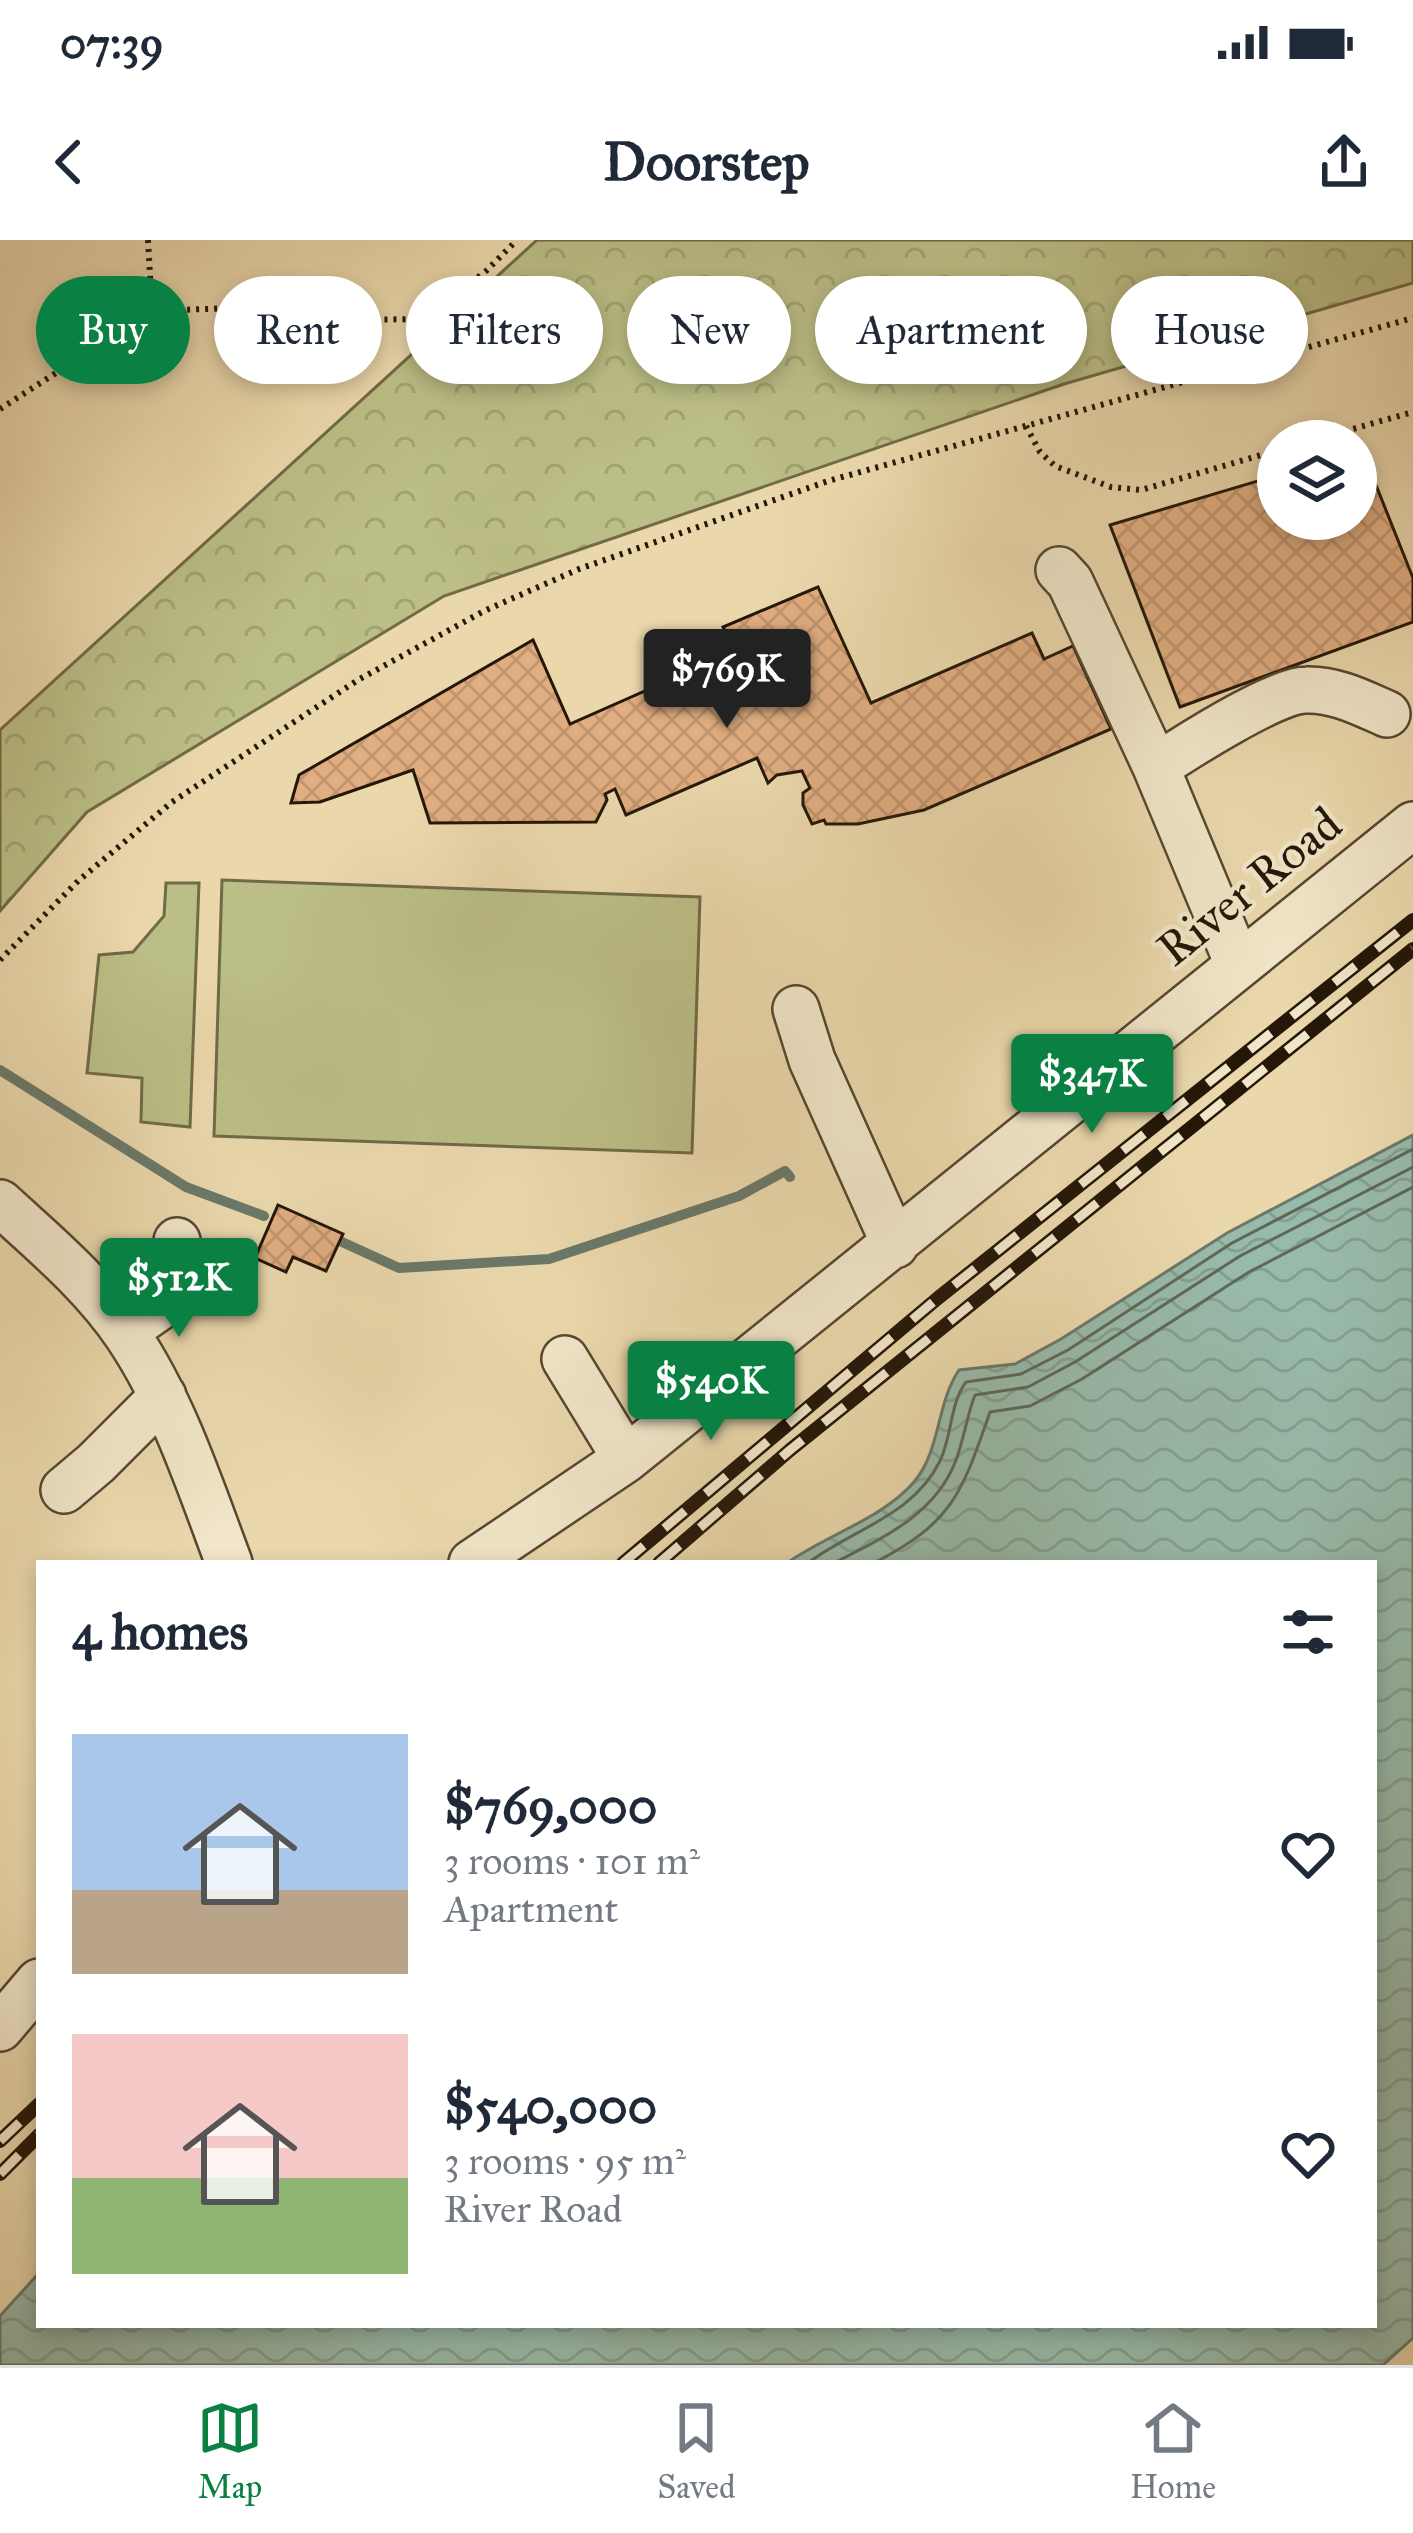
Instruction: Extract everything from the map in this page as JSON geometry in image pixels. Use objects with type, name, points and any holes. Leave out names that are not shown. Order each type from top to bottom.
[{"type":"street","points":[[1059,570],[1078,598],[1156,767],[1238,964]]},
{"type":"street","points":[[1156,767],[1296,691],[1340,694],[1388,714]]},
{"type":"street","name":"River Road","points":[[476,1560],[626,1459],[1413,825]]},
{"type":"street","points":[[796,1009],[812,1060],[895,1245]]},
{"type":"street","points":[[0,1203],[78,1277],[125,1331],[163,1396],[228,1560]]},
{"type":"street","points":[[125,1331],[189,1286],[177,1241]]},
{"type":"street","points":[[565,1359],[626,1459]]},
{"type":"street","points":[[64,1490],[163,1396]]},
{"type":"street","points":[[0,2028],[36,1986]]},
{"type":"path","points":[[148,240],[150,276]]},
{"type":"path","points":[[190,309],[232,308],[346,320],[425,319],[517,240]]},
{"type":"path","points":[[0,960],[78,881],[172,802],[358,680],[484,611],[579,569],[828,482],[1413,318]]},
{"type":"path","points":[[0,409],[38,384]]},
{"type":"path","points":[[1377,422],[1413,412]]},
{"type":"path","points":[[1026,426],[1040,452],[1055,466],[1111,487],[1141,490],[1257,456]]},
{"type":"green space","points":[[537,240],[1413,240],[1413,283],[1308,313],[1308,276],[1111,276],[1111,370],[1087,377],[1087,276],[815,276],[815,384],[1064,384],[444,596],[87,812],[0,911],[0,730],[406,360],[406,384],[603,384],[603,276],[498,276]]},
{"type":"green space","points":[[222,880],[700,897],[692,1153],[214,1136]]},
{"type":"green space","points":[[166,883],[199,883],[190,1127],[141,1122],[142,1078],[87,1073],[99,955],[133,952],[164,916]]},
{"type":"water","points":[[1413,1135],[1413,2338],[1383,2365],[0,2365],[0,2316],[36,2276],[36,2328],[1377,2328],[1377,1560],[792,1560],[870,1517],[914,1482],[929,1456],[959,1370],[1015,1364],[1227,1233]]},
{"type":"building","points":[[1257,481],[1257,540],[1377,540],[1377,488],[1413,578],[1413,622],[1180,707],[1110,525]]},
{"type":"building","points":[[818,587],[871,703],[1032,633],[1044,659],[1073,646],[1111,729],[924,810],[858,824],[826,824],[824,820],[812,824],[803,805],[803,793],[810,788],[802,771],[777,775],[768,783],[757,758],[626,815],[615,789],[605,794],[607,800],[596,822],[430,823],[413,770],[320,802],[291,803],[299,775],[533,640],[570,724],[735,651],[723,627]]},
{"type":"building","points":[[278,1205],[343,1234],[326,1271],[293,1257],[286,1272],[255,1258]]},
{"type":"waterway","points":[[0,1070],[186,1187],[264,1216]]},
{"type":"waterway","points":[[342,1242],[399,1268],[549,1259],[739,1196],[785,1171],[790,1177]]},
{"type":"railway","points":[[627,1560],[938,1298],[1413,920]]},
{"type":"railway","points":[[662,1560],[790,1450],[1413,949]]},
{"type":"railway","points":[[0,2141],[36,2107]]},
{"type":"railway","points":[[0,2174],[36,2138]]}]
